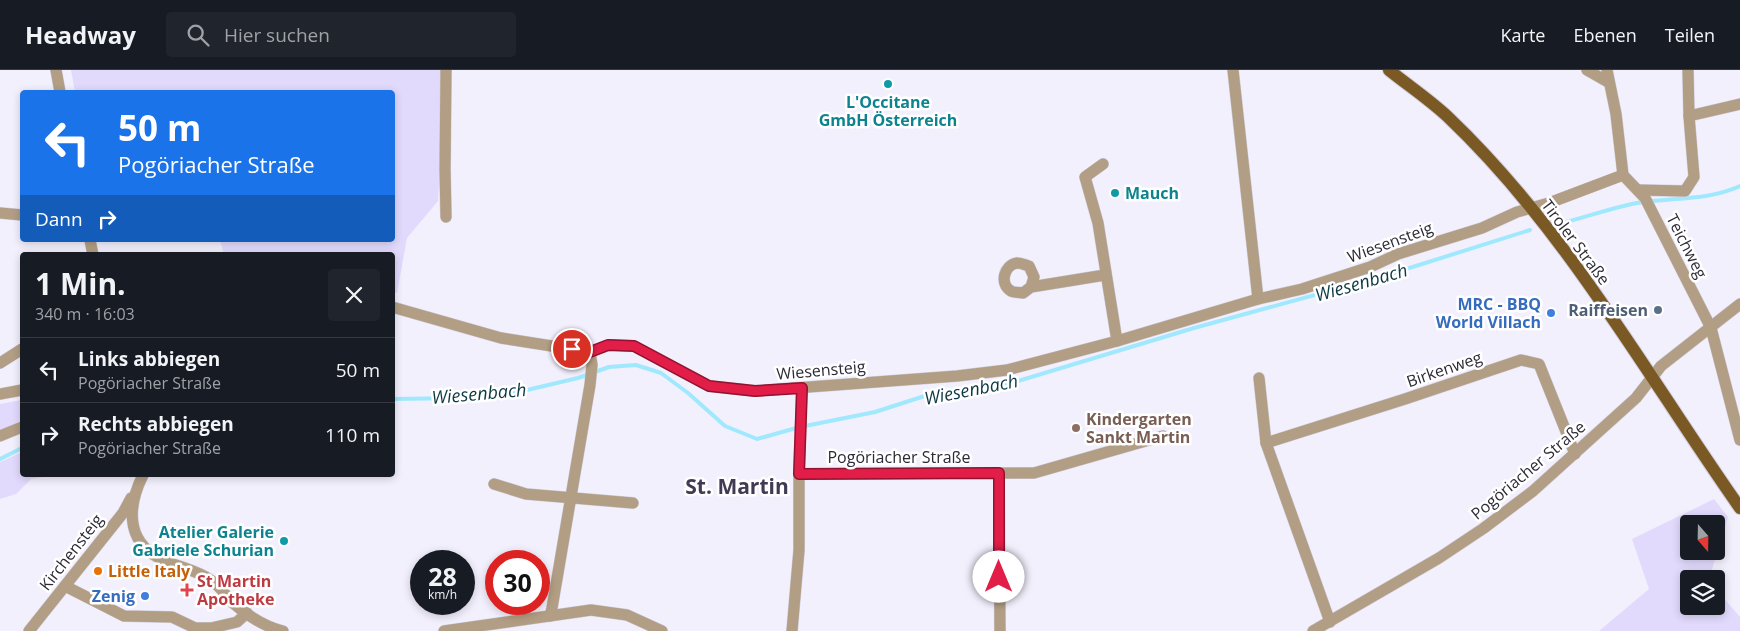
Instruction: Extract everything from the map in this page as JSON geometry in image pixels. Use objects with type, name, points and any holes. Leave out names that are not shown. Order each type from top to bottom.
[{"type":"main road","name":"Tiroler Straße","points":[[1389,70],[1448,117],[1498,169],[1531,208],[1591,288],[1740,508]]},
{"type":"street","points":[[56,70],[60,90]]},
{"type":"street","points":[[446,70],[446,217]]},
{"type":"street","points":[[1233,70],[1258,299]]},
{"type":"street","points":[[1587,70],[1608,76],[1616,114],[1624,175]]},
{"type":"street","points":[[1644,199],[1685,191],[1694,177],[1689,116],[1688,70]]},
{"type":"street","points":[[1689,116],[1740,104]]},
{"type":"street","points":[[1103,164],[1085,177],[1098,224],[1117,341]]},
{"type":"street","name":"Wiesensteig","points":[[395,308],[501,338],[590,352],[608,345],[634,346],[709,386],[755,391],[954,376],[1007,370],[1117,341],[1258,299],[1302,289],[1370,267],[1398,254],[1482,228],[1517,212],[1624,175]]},
{"type":"street","name":"Teichweg","points":[[1624,175],[1644,199],[1711,328],[1740,440]]},
{"type":"street","points":[[0,212],[20,215]]},
{"type":"street","points":[[1031,287],[1105,275]]},
{"type":"street","name":"Pogöriacher Straße","points":[[1314,631],[1438,558],[1484,528],[1533,491],[1636,398],[1661,366],[1740,304]]},
{"type":"street","points":[[0,363],[20,350]]},
{"type":"street","points":[[550,616],[590,385],[592,365],[590,352]]},
{"type":"street","name":"Birkenweg","points":[[1266,443],[1521,360],[1539,364],[1575,454]]},
{"type":"street","points":[[1259,378],[1266,443],[1330,622]]},
{"type":"street","points":[[792,631],[799,550],[802,388]]},
{"type":"street","points":[[0,394],[20,390]]},
{"type":"street","points":[[0,436],[20,428]]},
{"type":"street","name":"Pogöriacher Straße","points":[[799,474],[1034,473],[1164,436]]},
{"type":"street","points":[[999,473],[1000,631]]},
{"type":"street","name":"Kirchensteig","points":[[29,631],[123,513],[143,477]]},
{"type":"street","points":[[494,484],[526,494],[633,503]]},
{"type":"street","points":[[135,490],[131,518],[134,532],[146,550],[159,558],[200,573],[214,582],[233,603],[247,613],[271,628],[283,631]]},
{"type":"street","points":[[65,586],[124,616],[172,617],[195,628],[211,628],[237,622],[247,613]]},
{"type":"street","points":[[444,631],[591,610],[627,615],[662,631]]},
{"type":"shaded area","points":[[71,70],[446,70],[438,201],[407,238],[397,293],[395,292],[395,252],[223,252],[221,242],[395,242],[395,90],[75,90]]},
{"type":"shaded area","points":[[20,400],[20,421],[0,431],[0,404]]},
{"type":"shaded area","points":[[20,453],[20,477],[43,477],[31,479],[16,494],[0,499],[0,462]]},
{"type":"shaded area","points":[[1714,499],[1728,517],[1725,527],[1725,515],[1681,515]]},
{"type":"shaded area","points":[[1680,516],[1680,560],[1715,560],[1712,570],[1680,570],[1680,615],[1725,615],[1725,600],[1740,617],[1740,631],[1599,631],[1649,589],[1632,539]]},
{"type":"waterway","name":"Wiesenbach","points":[[1562,223],[1637,203],[1715,194],[1740,186]]},
{"type":"waterway","name":"Wiesenbach","points":[[395,399],[461,398],[510,394],[578,378],[609,367],[636,365],[661,373],[688,393],[725,426],[757,439],[800,427],[875,412],[937,392],[1008,384],[1194,328],[1384,276],[1530,230]]},
{"type":"waterway","name":"Wiesenbach","points":[[0,459],[20,449]]},
{"type":"place","name":"L'Occitane GmbH Österreich","points":[[888,84]]},
{"type":"place","name":"Mauch","points":[[1115,193]]},
{"type":"place","name":"Raiffeisen","points":[[1658,310]]},
{"type":"place","name":"MRC - BBQ World Villach","points":[[1551,313]]},
{"type":"place","name":"Kindergarten Sankt Martin","points":[[1076,428]]},
{"type":"place","name":"Atelier Galerie Gabriele Schurian","points":[[284,541]]},
{"type":"place","name":"Little Italy","points":[[98,571]]},
{"type":"place","name":"St Martin Apotheke","points":[[187,590]]},
{"type":"place","name":"Zenig","points":[[145,596]]},
{"type":"district","name":"St. Martin","points":[[737,486]]},
{"type":"route","points":[[572,349],[590,352],[608,345],[634,346],[709,386],[755,391],[802,388],[802,436],[799,474],[999,473],[999,577]]}]
